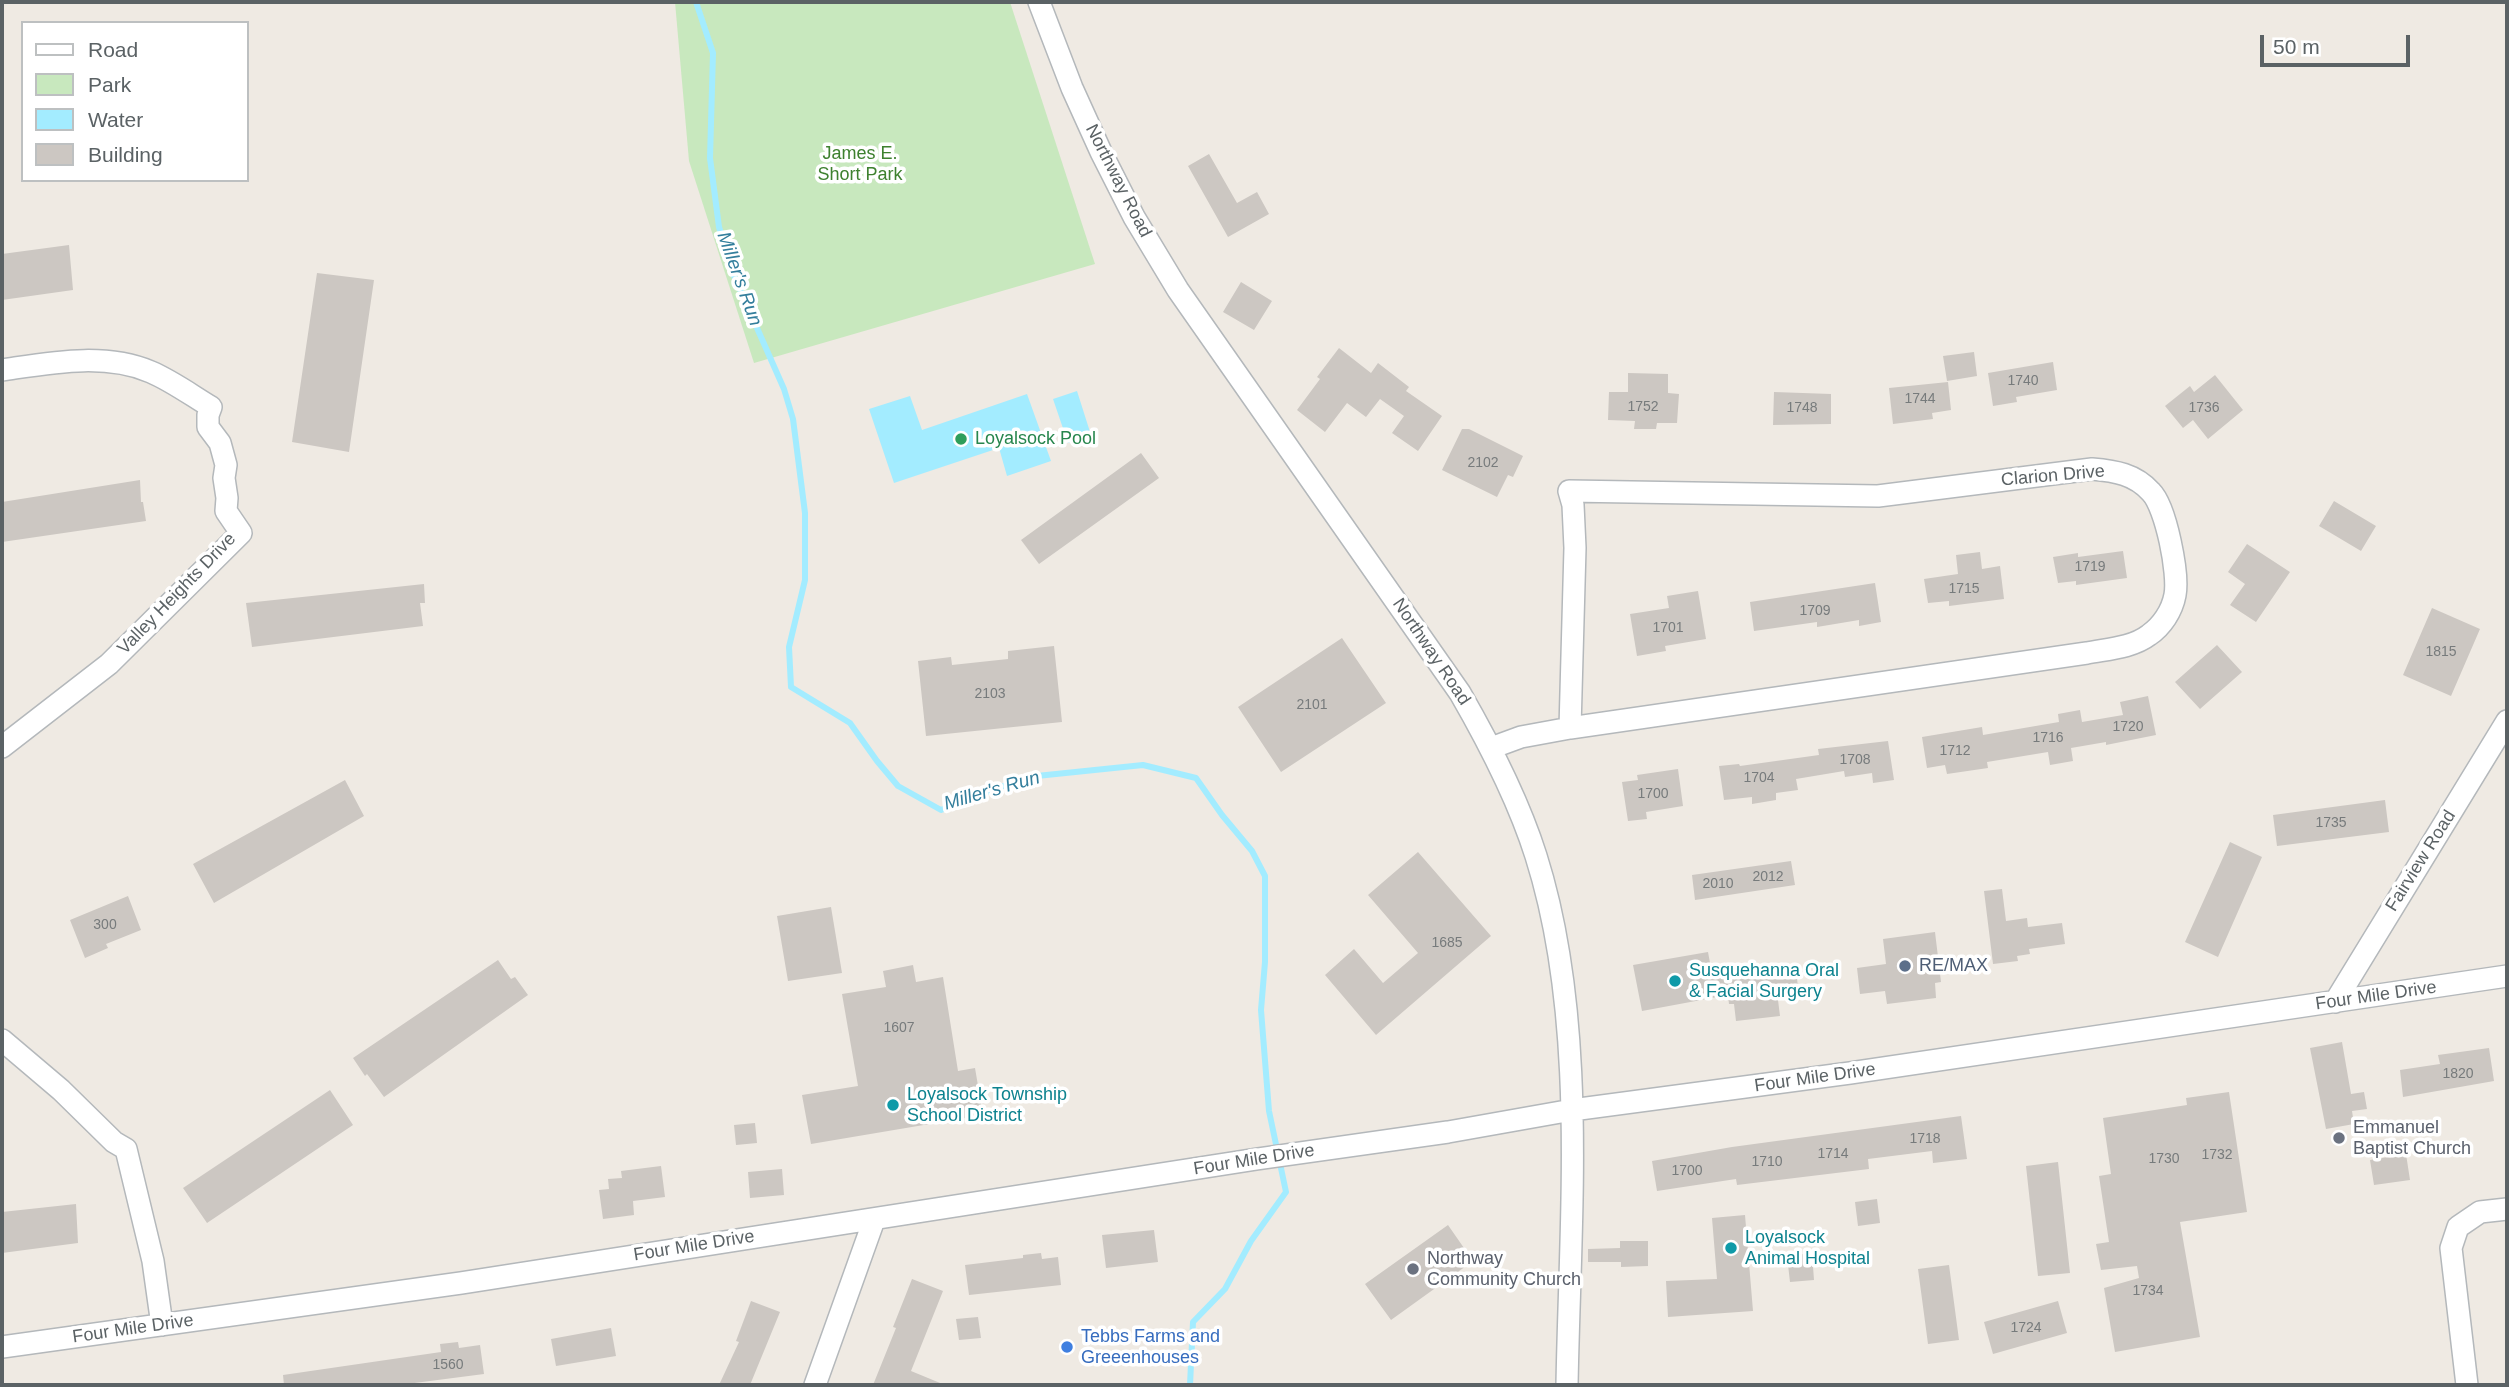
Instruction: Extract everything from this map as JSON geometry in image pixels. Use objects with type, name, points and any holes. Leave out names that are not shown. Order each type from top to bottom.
[{"type":"street","name":"Northway Road","points":[[1039,2],[1072,88],[1135,217],[1178,290],[1460,693],[1491,748],[1536,856],[1550,908],[1561,969],[1572,1110],[1567,1385]]},
{"type":"street","name":"Valley Heights Drive","points":[[2,370],[84,360],[117,362],[148,370],[211,407],[208,427],[220,443],[226,465],[226,511],[240,533],[109,664],[2,747]]},
{"type":"street","name":"Clarion Drive","points":[[1491,748],[1521,737],[1570,728],[2087,653],[2135,643],[2149,635],[2167,617],[2176,593],[2169,535],[2159,503],[2146,487],[2128,475],[2092,469],[1878,496],[1569,491],[1573,505],[1575,548],[1570,728]]},
{"type":"street","name":"Fairview Road","points":[[2335,1002],[2507,721]]},
{"type":"street","name":"Four Mile Drive","points":[[2,1347],[461,1283],[1257,1159],[1448,1132],[1572,1110],[1837,1075],[2507,976]]},
{"type":"street","points":[[2,1041],[61,1090],[114,1142],[125,1149],[153,1261],[162,1325]]},
{"type":"street","points":[[2467,1385],[2451,1248],[2458,1227],[2480,1212],[2507,1209]]},
{"type":"street","points":[[815,1385],[874,1220]]},
{"type":"green space","name":"James E. Short Park","points":[[675,2],[1010,2],[1095,264],[754,363],[689,161]]},
{"type":"water","points":[[1077,391],[1091,435],[1068,443],[1053,399]]},
{"type":"water","name":"Loyalsock Pool","points":[[1027,394],[1051,461],[1007,476],[999,448],[894,483],[869,409],[910,396],[922,430]]},
{"type":"building","points":[[1209,154],[1237,203],[1257,192],[1269,214],[1228,237],[1188,166]]},
{"type":"building","points":[[69,245],[73,290],[2,300],[2,254]]},
{"type":"building","points":[[317,273],[374,280],[349,452],[292,442]]},
{"type":"building","points":[[1241,282],[1272,301],[1254,330],[1223,312]]},
{"type":"building","points":[[1339,348],[1371,373],[1378,363],[1409,387],[1406,391],[1442,416],[1418,451],[1392,433],[1404,416],[1380,399],[1366,417],[1347,403],[1325,432],[1297,410]]},
{"type":"building","points":[[1974,352],[1977,376],[1947,381],[1943,356]]},
{"type":"building","points":[[2053,362],[2057,390],[2016,397],[2017,402],[1993,406],[1988,373]]},
{"type":"building","points":[[1628,373],[1668,374],[1668,393],[1679,394],[1677,423],[1657,423],[1656,429],[1634,429],[1635,421],[1608,420],[1609,392],[1628,392]]},
{"type":"building","points":[[2215,375],[2243,410],[2208,439],[2193,420],[2183,428],[2165,406],[2190,386],[2194,392]]},
{"type":"building","points":[[1948,382],[1951,410],[1932,413],[1933,419],[1893,424],[1889,388]]},
{"type":"building","points":[[1774,392],[1831,394],[1831,424],[1773,425]]},
{"type":"building","points":[[1462,429],[1469,429],[1523,456],[1513,477],[1508,475],[1497,497],[1442,470]]},
{"type":"building","points":[[1141,453],[1159,478],[1039,564],[1021,540]]},
{"type":"building","points":[[140,480],[141,502],[146,521],[2,542],[2,502]]},
{"type":"building","points":[[2334,501],[2376,526],[2361,551],[2319,526]]},
{"type":"building","points":[[2247,544],[2290,572],[2256,622],[2230,605],[2245,584],[2228,572]]},
{"type":"building","points":[[2123,551],[2127,578],[2076,585],[2076,581],[2058,583],[2053,557],[2078,553],[2078,557]]},
{"type":"building","points":[[1980,552],[1982,569],[2000,566],[2004,599],[1949,606],[1949,601],[1928,603],[1924,579],[1958,574],[1956,555]]},
{"type":"building","points":[[1875,583],[1881,622],[1859,626],[1859,620],[1817,627],[1817,622],[1754,631],[1750,602]]},
{"type":"building","points":[[424,584],[425,603],[420,603],[423,626],[252,647],[246,603]]},
{"type":"building","points":[[1698,591],[1706,639],[1665,646],[1666,651],[1637,656],[1630,614],[1669,608],[1667,596]]},
{"type":"building","points":[[2432,608],[2480,629],[2451,696],[2403,675]]},
{"type":"building","points":[[1342,638],[1386,703],[1281,772],[1238,707]]},
{"type":"building","points":[[2217,645],[2242,672],[2200,709],[2175,682]]},
{"type":"building","points":[[1054,646],[1062,722],[926,736],[918,661],[951,657],[952,665],[1008,659],[1008,651]]},
{"type":"building","points":[[2148,696],[2156,735],[2106,745],[2106,742],[2071,748],[2073,761],[2050,765],[2048,752],[1987,762],[1988,768],[1947,774],[1945,765],[1927,768],[1922,737],[1982,727],[1983,735],[2059,722],[2058,714],[2080,710],[2082,722],[2123,715],[2120,702]]},
{"type":"building","points":[[1888,741],[1894,780],[1873,783],[1872,773],[1845,777],[1844,771],[1796,779],[1798,790],[1776,793],[1776,800],[1752,804],[1752,797],[1724,800],[1719,766],[1740,766],[1819,755],[1818,749]]},
{"type":"building","points":[[1678,769],[1683,806],[1646,812],[1647,819],[1628,821],[1622,782],[1638,780],[1637,775]]},
{"type":"building","points":[[345,780],[364,816],[214,903],[193,864]]},
{"type":"building","points":[[2385,800],[2389,832],[2277,846],[2273,815]]},
{"type":"building","points":[[2230,842],[2262,857],[2218,957],[2185,942]]},
{"type":"building","points":[[1418,852],[1491,936],[1376,1035],[1325,975],[1354,949],[1383,983],[1418,953],[1368,895]]},
{"type":"building","points":[[1791,861],[1795,885],[1695,900],[1692,875]]},
{"type":"building","points":[[2002,889],[2006,921],[2027,918],[2028,927],[2062,923],[2065,944],[2029,949],[2030,954],[2017,956],[2018,961],[1993,964],[1984,891]]},
{"type":"building","points":[[128,896],[141,930],[106,944],[108,948],[85,958],[70,920]]},
{"type":"building","points":[[831,907],[842,973],[788,981],[777,916]]},
{"type":"building","name":"RE/MAX","points":[[1935,932],[1941,982],[1935,983],[1936,998],[1887,1004],[1885,991],[1860,994],[1857,968],[1886,964],[1883,939]]},
{"type":"building","points":[[1708,952],[1713,979],[1796,969],[1799,997],[1778,1000],[1780,1016],[1736,1021],[1734,1004],[1729,1004],[1728,995],[1642,1011],[1633,965]]},
{"type":"building","points":[[498,960],[511,979],[515,977],[528,995],[384,1097],[353,1058]]},
{"type":"building","points":[[913,965],[916,982],[943,977],[958,1071],[975,1068],[983,1115],[811,1144],[802,1095],[858,1086],[842,994],[886,987],[883,971]]},
{"type":"building","points":[[2342,1042],[2351,1094],[2364,1092],[2367,1109],[2352,1111],[2354,1124],[2326,1129],[2310,1048]]},
{"type":"building","points":[[2489,1048],[2494,1081],[2403,1097],[2400,1070],[2440,1064],[2438,1055]]},
{"type":"building","points":[[330,1090],[353,1125],[207,1223],[183,1188]]},
{"type":"building","points":[[2229,1092],[2247,1212],[2180,1222],[2200,1337],[2115,1352],[2104,1288],[2139,1278],[2137,1266],[2101,1270],[2096,1244],[2109,1242],[2099,1176],[2111,1174],[2103,1118],[2187,1105],[2186,1098]]},
{"type":"building","points":[[1961,1116],[1967,1159],[1933,1163],[1932,1151],[1868,1159],[1869,1169],[1737,1185],[1736,1179],[1657,1191],[1652,1161],[1732,1147]]},
{"type":"building","points":[[755,1123],[757,1143],[736,1145],[734,1125]]},
{"type":"building","points":[[2406,1154],[2410,1180],[2374,1185],[2370,1160]]},
{"type":"building","points":[[2058,1162],[2070,1273],[2038,1276],[2026,1166]]},
{"type":"building","points":[[661,1166],[665,1197],[633,1201],[634,1215],[603,1219],[599,1190],[609,1189],[608,1179],[622,1178],[621,1171]]},
{"type":"building","points":[[782,1169],[784,1195],[750,1198],[748,1172]]},
{"type":"building","points":[[1877,1199],[1880,1223],[1858,1226],[1855,1202]]},
{"type":"building","points":[[76,1204],[78,1243],[2,1253],[2,1212]]},
{"type":"building","name":"Loyalsock Animal Hospital","points":[[1745,1215],[1753,1311],[1668,1317],[1666,1281],[1717,1279],[1712,1218]]},
{"type":"building","name":"Northway Community Church","points":[[1448,1225],[1473,1261],[1391,1320],[1365,1284]]},
{"type":"building","points":[[1154,1230],[1158,1262],[1106,1268],[1102,1235]]},
{"type":"building","points":[[1620,1241],[1648,1241],[1648,1266],[1621,1267],[1621,1262],[1588,1262],[1588,1249],[1620,1248]]},
{"type":"building","points":[[1041,1253],[1042,1259],[1058,1257],[1061,1285],[969,1295],[965,1265],[1023,1258],[1023,1255]]},
{"type":"building","points":[[1812,1253],[1814,1280],[1790,1282],[1787,1256]]},
{"type":"building","points":[[1949,1265],[1959,1340],[1928,1344],[1918,1269]]},
{"type":"building","points":[[912,1279],[943,1291],[911,1371],[945,1385],[873,1385],[896,1328],[893,1327]]},
{"type":"building","points":[[751,1301],[780,1312],[750,1385],[719,1385],[739,1342],[736,1341]]},
{"type":"building","points":[[2058,1301],[2067,1333],[1993,1354],[1984,1322]]},
{"type":"building","points":[[978,1317],[981,1338],[959,1340],[956,1319]]},
{"type":"building","points":[[611,1328],[616,1356],[556,1366],[551,1339]]},
{"type":"building","points":[[458,1342],[459,1348],[480,1345],[484,1374],[399,1385],[284,1385],[283,1375],[441,1352],[440,1344]]},
{"type":"waterway","name":"Miller's Run","points":[[696,2],[713,53],[710,158],[719,227],[734,276],[784,389],[793,419],[805,513],[805,580],[789,647],[791,687],[850,723],[898,786],[941,810],[1027,777],[1143,765],[1196,778],[1252,851],[1265,876],[1265,962],[1261,1010],[1269,1111],[1286,1192],[1251,1241],[1225,1289],[1193,1322],[1190,1385]]},
{"type":"place","name":"Loyalsock Pool","points":[[961,439]]},
{"type":"place","name":"RE/MAX","points":[[1905,966]]},
{"type":"place","name":"Susquehanna Oral & Facial Surgery","points":[[1675,981]]},
{"type":"place","name":"Loyalsock Township School District","points":[[893,1105]]},
{"type":"place","name":"Emmanuel Baptist Church","points":[[2339,1138]]},
{"type":"place","name":"Loyalsock Animal Hospital","points":[[1731,1248]]},
{"type":"place","name":"Northway Community Church","points":[[1413,1269]]},
{"type":"place","name":"Tebbs Farms and Greeenhouses","points":[[1067,1347]]}]
